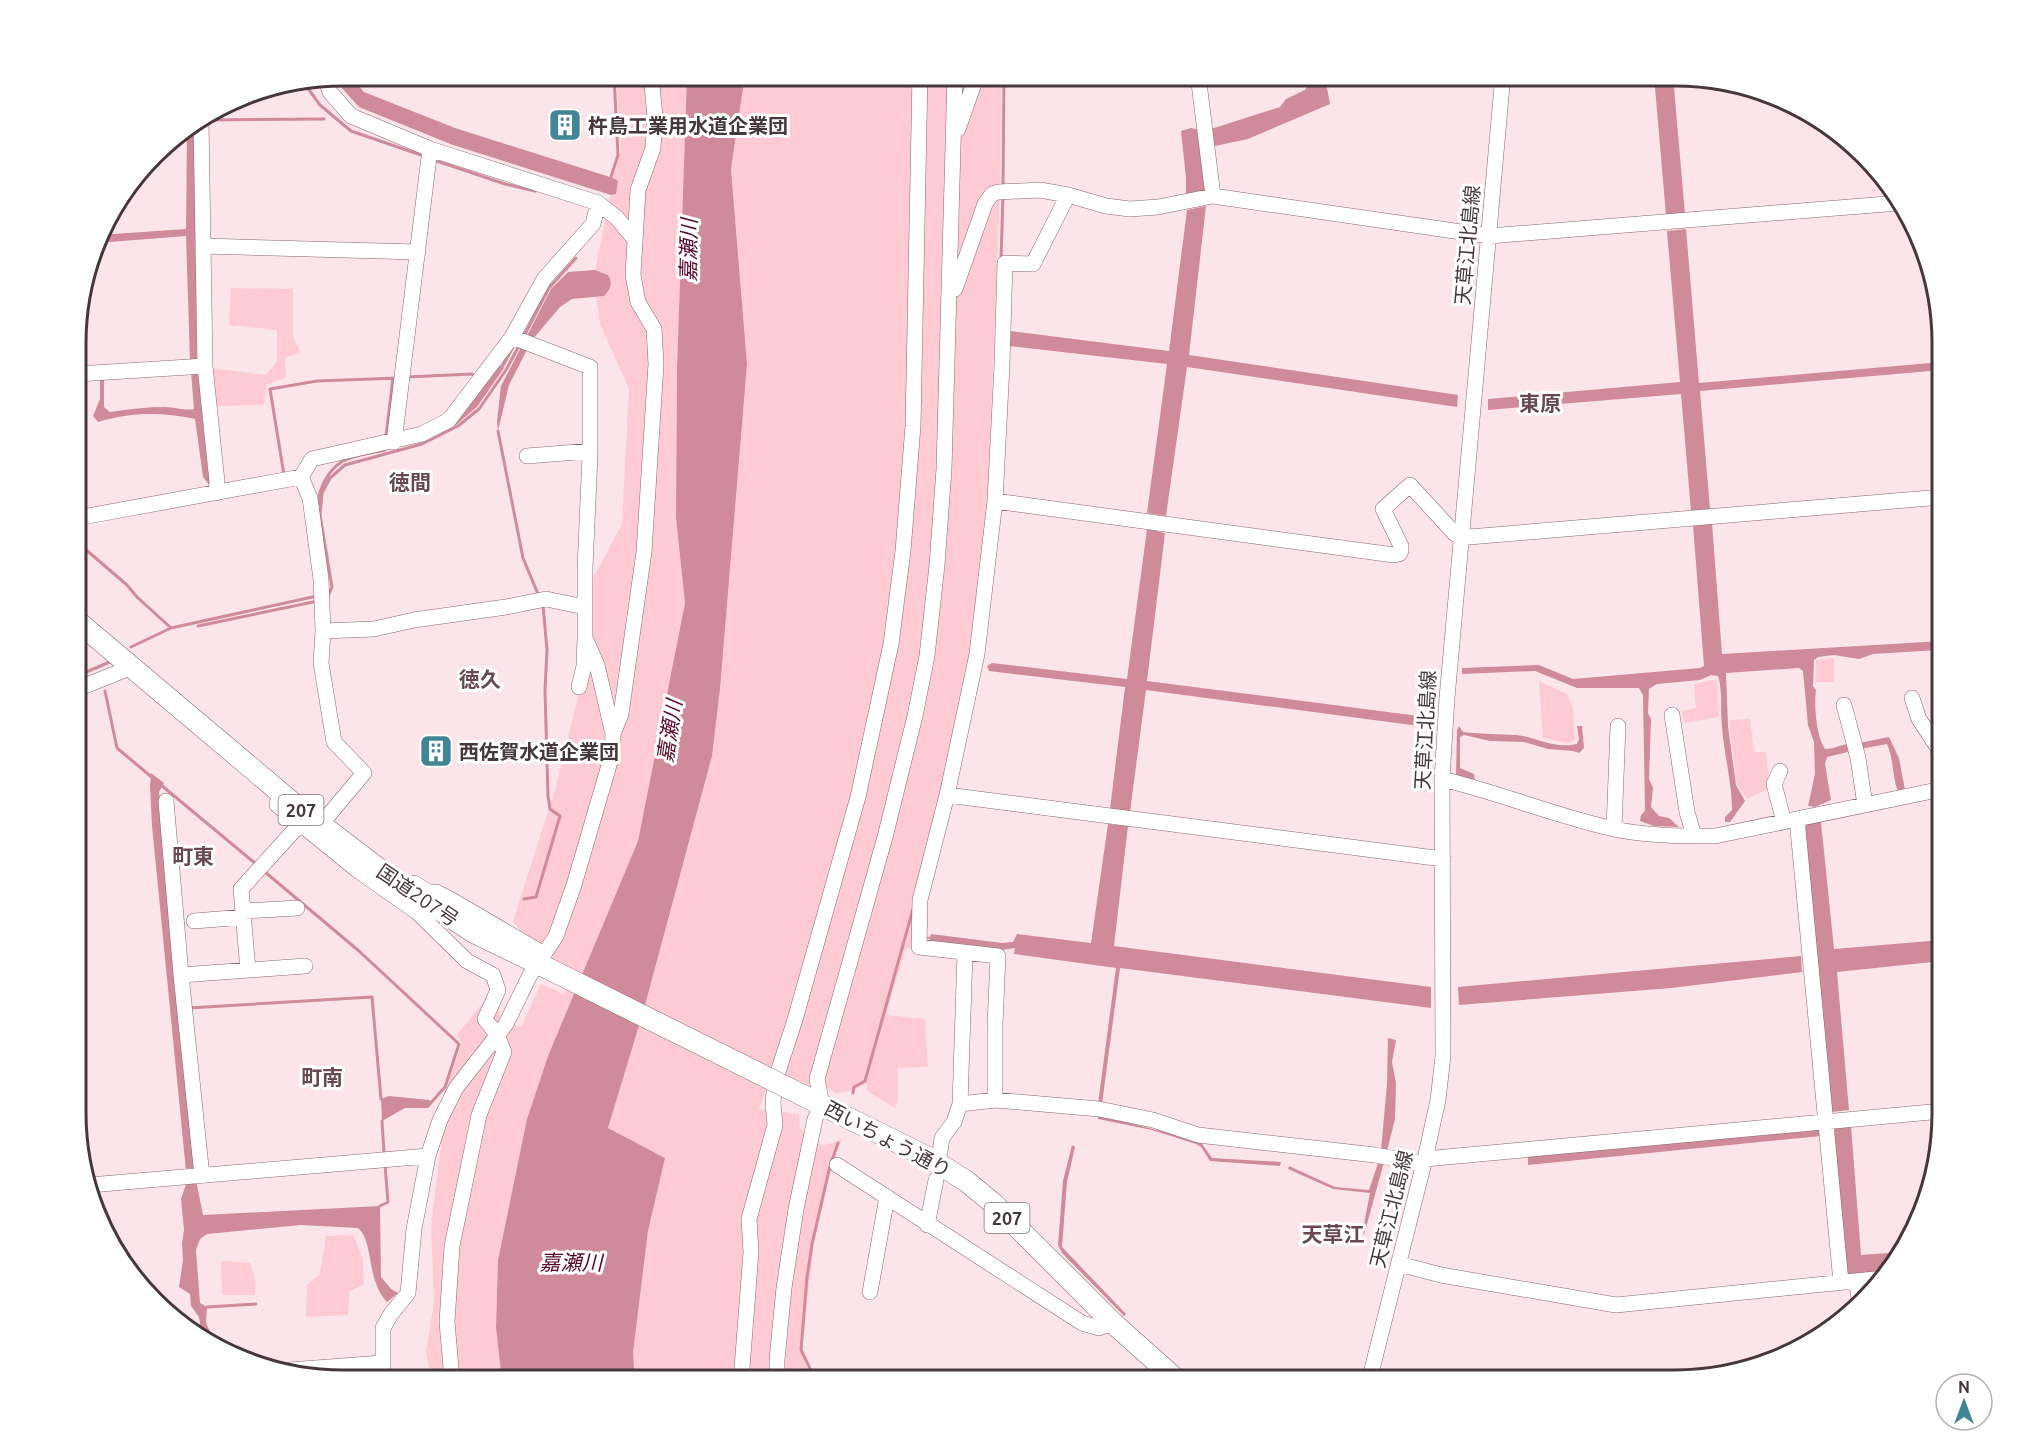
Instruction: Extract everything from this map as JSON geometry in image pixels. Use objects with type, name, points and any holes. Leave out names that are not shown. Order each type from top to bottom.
[{"type":"highway","name":"国道207号","points":[[86,629],[280,792],[300,816],[473,932],[543,962],[814,1101]]},
{"type":"highway","name":"西いちょう通り","points":[[814,1101],[931,1159],[966,1181],[993,1204],[1113,1323],[1166,1370]]},
{"type":"street","points":[[328,86],[330,92],[351,116],[430,149],[598,203],[617,218],[635,240]]},
{"type":"street","points":[[612,734],[621,714],[644,552],[657,364],[654,329],[638,302],[633,275],[638,190],[653,148],[655,117],[652,86]]},
{"type":"street","points":[[742,1370],[751,1252],[749,1219],[775,1125],[773,1103],[775,1080],[858,797],[891,644],[903,551],[913,426],[920,86]]},
{"type":"street","points":[[777,1370],[784,1288],[796,1209],[815,1119],[814,1101],[817,1079],[885,837],[915,716],[927,656],[942,490],[950,297],[955,86]]},
{"type":"street","points":[[954,139],[973,86]]},
{"type":"street","points":[[1200,86],[1206,139],[1202,198]]},
{"type":"street","name":"天草江北島線","points":[[1372,1370],[1438,1100],[1443,1056],[1442,779],[1461,535],[1502,86]]},
{"type":"street","points":[[201,128],[203,246],[197,366],[217,487]]},
{"type":"street","points":[[387,443],[402,377],[430,149]]},
{"type":"street","points":[[950,297],[985,204],[992,194],[1002,191],[1040,190],[1106,206],[1130,209],[1158,207],[1202,198],[1489,236],[1892,205]]},
{"type":"street","points":[[995,1101],[998,956],[919,947],[920,900],[947,795],[977,654],[995,501],[1005,262],[1033,264],[1068,195]]},
{"type":"street","points":[[301,477],[312,459],[422,434],[449,420],[480,380],[522,340],[544,279],[593,224],[598,203]]},
{"type":"street","points":[[203,246],[418,252]]},
{"type":"street","points":[[522,340],[590,367],[585,638],[584,666],[579,687]]},
{"type":"street","points":[[86,373],[197,366]]},
{"type":"street","points":[[527,456],[590,451]]},
{"type":"street","points":[[86,516],[217,487],[301,477]]},
{"type":"street","points":[[301,477],[310,498],[322,598],[321,663],[334,742],[364,773],[327,817]]},
{"type":"street","points":[[995,501],[1399,554],[1401,546],[1383,509],[1410,485],[1455,534],[1469,537],[1932,498]]},
{"type":"street","points":[[323,632],[374,629],[414,620],[546,599],[585,607]]},
{"type":"street","points":[[382,1370],[383,1328],[408,1293],[414,1229],[428,1156],[440,1120],[456,1088],[506,1024],[556,936],[612,755],[612,734],[597,665],[585,638]]},
{"type":"street","points":[[86,685],[132,667]]},
{"type":"street","points":[[1912,698],[1919,719],[1932,739]]},
{"type":"street","points":[[1844,705],[1858,758],[1865,805]]},
{"type":"street","points":[[1672,715],[1687,812],[1694,836]]},
{"type":"street","points":[[1614,829],[1618,726]]},
{"type":"street","points":[[1780,771],[1774,784],[1802,818],[1811,963],[1836,1121],[1849,1282],[1856,1296]]},
{"type":"street","points":[[1442,779],[1614,829],[1694,836],[1715,836],[1932,791]]},
{"type":"street","points":[[947,795],[1443,860]]},
{"type":"street","points":[[166,801],[202,1176]]},
{"type":"street","points":[[248,970],[241,889],[310,806],[390,867],[429,892],[436,892],[450,899],[543,962]]},
{"type":"street","points":[[300,816],[357,870],[417,912],[467,961],[493,975],[498,990],[485,1019],[504,1052],[479,1115],[452,1246],[447,1322],[451,1370]]},
{"type":"street","points":[[194,921],[297,908]]},
{"type":"street","points":[[940,1152],[942,1138],[954,1122],[960,1104],[965,953]]},
{"type":"street","points":[[181,975],[305,966]]},
{"type":"street","points":[[960,1104],[995,1101],[1099,1109],[1153,1120],[1198,1135],[1424,1161],[1932,1112]]},
{"type":"street","points":[[96,1188],[428,1156]]},
{"type":"street","points":[[837,1165],[1082,1323],[1106,1328],[1113,1323]]},
{"type":"street","points":[[927,1225],[936,1180]]},
{"type":"street","points":[[870,1292],[887,1197]]},
{"type":"street","points":[[1399,1264],[1441,1275],[1616,1305],[1872,1280]]},
{"type":"street","points":[[327,1370],[382,1363]]},
{"type":"shaded area","points":[[617,86],[687,86],[677,369],[676,518],[685,603],[638,841],[548,1056],[527,1119],[498,1260],[496,1328],[501,1370],[429,1370],[426,1351],[434,1303],[431,1225],[441,1147],[444,1092],[462,1043],[457,1035],[489,995],[498,1002],[501,1019],[521,1027],[541,984],[564,994],[574,973],[548,960],[550,945],[529,941],[513,921],[555,790],[581,684],[592,580],[622,524],[629,389],[600,324],[596,297],[604,296],[608,275],[595,270],[609,201],[611,195],[616,194],[618,181],[613,178],[621,150]]},
{"type":"shaded area","points":[[743,86],[1001,86],[1000,187],[988,501],[970,655],[914,948],[906,948],[886,1015],[925,1019],[928,1067],[898,1068],[898,1101],[895,1108],[867,1091],[867,1083],[854,1090],[835,1093],[819,1081],[807,1087],[773,1071],[759,1109],[799,1114],[800,1129],[823,1146],[842,1139],[832,1165],[814,1244],[801,1354],[808,1370],[634,1370],[633,1353],[648,1231],[665,1158],[608,1128],[644,1009],[712,756],[720,689],[747,364],[731,169]]},
{"type":"shaded area","points":[[231,288],[293,289],[293,337],[301,352],[285,358],[286,378],[267,384],[264,405],[214,406],[211,368],[266,375],[277,361],[277,330],[229,325]]},
{"type":"shaded area","points":[[1834,658],[1834,682],[1816,682],[1816,660]]},
{"type":"shaded area","points":[[1717,679],[1719,717],[1684,723],[1682,711],[1696,708],[1694,684]]},
{"type":"shaded area","points":[[1539,681],[1567,694],[1573,708],[1575,740],[1568,743],[1543,738]]},
{"type":"shaded area","points":[[1750,719],[1754,752],[1766,752],[1770,788],[1747,799],[1737,785],[1729,720]]},
{"type":"shaded area","points":[[353,1235],[363,1259],[364,1284],[349,1292],[348,1315],[306,1317],[307,1285],[320,1274],[326,1236]]},
{"type":"shaded area","points":[[221,1261],[250,1263],[256,1283],[255,1295],[222,1295]]},
{"type":"water","points":[[340,86],[359,86],[364,92],[455,128],[613,178],[618,181],[616,194],[611,195],[453,145],[359,107]]},
{"type":"water","name":"嘉瀬川","points":[[687,86],[743,86],[731,169],[747,364],[720,689],[712,756],[644,1009],[608,1128],[665,1158],[648,1231],[633,1353],[634,1370],[501,1370],[496,1328],[498,1260],[527,1119],[548,1056],[638,841],[685,603],[676,518],[677,369]]},
{"type":"water","points":[[1307,86],[1327,86],[1330,104],[1248,139],[1215,146],[1211,129],[1280,107],[1286,99],[1305,90]]},
{"type":"water","points":[[1655,86],[1674,86],[1685,214],[1666,215]]},
{"type":"water","points":[[1191,128],[1201,130],[1205,191],[1186,194],[1181,131]]},
{"type":"water","points":[[194,133],[197,361],[190,361],[186,236],[106,242],[110,234],[186,229],[187,138]]},
{"type":"water","points":[[1206,206],[1189,355],[1458,395],[1457,407],[1187,367],[1166,516],[1147,513],[1167,364],[1009,346],[1010,331],[1169,351],[1187,210]]},
{"type":"water","points":[[1686,229],[1699,383],[1932,363],[1932,371],[1700,391],[1710,509],[1691,511],[1681,394],[1488,410],[1488,399],[1680,382],[1667,231]]},
{"type":"water","points":[[595,270],[608,275],[611,283],[608,291],[604,296],[572,299],[560,307],[532,340],[509,385],[498,431],[501,386],[551,289],[568,272]]},
{"type":"water","points":[[496,364],[504,368],[477,407],[465,417],[460,411]]},
{"type":"water","points":[[191,372],[198,372],[208,471],[212,483],[210,486],[203,477],[195,419],[146,414],[123,416],[98,422],[93,416],[100,399],[100,377],[104,377],[104,407],[110,412],[158,407],[194,409]]},
{"type":"water","points":[[1712,523],[1722,654],[1932,642],[1932,650],[1873,654],[1859,659],[1834,655],[1818,657],[1814,660],[1813,686],[1816,690],[1816,720],[1822,743],[1825,749],[1851,744],[1852,751],[1827,757],[1825,764],[1831,800],[1815,807],[1808,806],[1815,774],[1814,742],[1808,725],[1803,671],[1799,668],[1726,673],[1728,726],[1736,785],[1745,801],[1730,822],[1725,822],[1725,817],[1732,810],[1732,800],[1721,721],[1718,676],[1711,675],[1700,680],[1657,684],[1649,689],[1648,713],[1651,719],[1649,779],[1653,788],[1651,807],[1659,816],[1669,818],[1679,827],[1654,826],[1640,821],[1645,811],[1643,695],[1639,688],[1577,688],[1535,671],[1462,674],[1462,668],[1539,665],[1573,679],[1704,666],[1693,525]]},
{"type":"water","points":[[1147,529],[1165,533],[1147,681],[1434,718],[1434,728],[1146,690],[1130,812],[1110,809],[1125,687],[989,671],[987,666],[992,663],[1127,679]]},
{"type":"water","points":[[1459,726],[1463,732],[1516,735],[1552,744],[1568,745],[1577,744],[1579,739],[1577,726],[1582,726],[1584,748],[1579,753],[1548,749],[1524,742],[1490,741],[1464,735],[1460,737],[1460,768],[1474,774],[1475,781],[1456,775]]},
{"type":"water","points":[[1889,737],[1899,758],[1905,790],[1898,792],[1887,744],[1860,749],[1859,743]]},
{"type":"water","points":[[151,773],[164,783],[159,792],[194,1169],[186,1171],[152,826]]},
{"type":"water","points":[[1821,822],[1834,949],[1932,941],[1932,962],[1837,972],[1849,1110],[1832,1112],[1805,838],[1806,824]]},
{"type":"water","points":[[1108,824],[1128,826],[1114,946],[1431,987],[1431,1008],[1120,968],[1102,1104],[1098,1104],[1116,968],[1014,954],[1015,948],[1001,950],[930,941],[924,936],[930,937],[931,934],[1002,943],[1013,942],[1017,934],[1091,943]]},
{"type":"water","points":[[1801,956],[1802,972],[1671,988],[1459,1005],[1458,987]]},
{"type":"water","points":[[1388,1038],[1396,1040],[1392,1062],[1396,1083],[1395,1119],[1387,1151],[1381,1150],[1387,1084]]},
{"type":"water","points":[[389,1096],[430,1100],[428,1108],[405,1108],[382,1121],[381,1099]]},
{"type":"water","points":[[1098,1115],[1200,1141],[1212,1158],[1281,1162],[1280,1166],[1210,1161],[1201,1147],[1196,1144],[1152,1130],[1098,1119]]},
{"type":"water","points":[[1851,1126],[1861,1255],[1891,1253],[1877,1272],[1846,1275],[1834,1128]]},
{"type":"water","points":[[1820,1127],[1821,1136],[1528,1165],[1528,1155]]},
{"type":"water","points":[[1072,1145],[1075,1147],[1067,1182],[1062,1247],[1126,1314],[1124,1316],[1062,1253],[1058,1245],[1063,1181]]},
{"type":"water","points":[[1379,1160],[1384,1162],[1364,1235],[1363,1229],[1370,1193],[1333,1189],[1288,1169],[1289,1166],[1335,1187],[1369,1190]]},
{"type":"water","points":[[196,1180],[203,1215],[380,1206],[381,1277],[391,1289],[398,1293],[387,1302],[380,1293],[366,1242],[358,1228],[301,1225],[207,1234],[200,1239],[196,1250],[200,1303],[207,1307],[206,1323],[211,1334],[200,1327],[199,1317],[191,1306],[190,1294],[179,1287],[184,1230],[181,1199],[187,1181]]},
{"type":"waterway","points":[[610,180],[618,155],[615,86]]},
{"type":"waterway","points":[[1003,187],[1004,86]]},
{"type":"waterway","points":[[308,88],[320,105],[351,131],[421,155]]},
{"type":"waterway","points":[[214,120],[324,119]]},
{"type":"waterway","points":[[437,161],[505,184],[535,191]]},
{"type":"waterway","points":[[1001,259],[1003,197]]},
{"type":"waterway","points":[[524,336],[549,288],[576,258]]},
{"type":"waterway","points":[[328,596],[332,587],[320,515],[322,493],[330,478],[345,465],[422,444],[458,426],[479,409],[506,370],[520,344]]},
{"type":"waterway","points":[[501,369],[513,347]]},
{"type":"waterway","points":[[407,377],[472,374],[475,377]]},
{"type":"waterway","points":[[386,436],[393,378]]},
{"type":"waterway","points":[[284,475],[270,389],[317,381],[398,378]]},
{"type":"waterway","points":[[455,424],[466,414]]},
{"type":"waterway","points":[[498,431],[523,558],[538,594]]},
{"type":"waterway","points":[[318,505],[320,492],[333,469],[352,457],[385,450]]},
{"type":"waterway","points":[[86,550],[127,585],[171,628]]},
{"type":"waterway","points":[[131,647],[171,628],[317,596]]},
{"type":"waterway","points":[[198,626],[318,601]]},
{"type":"waterway","points":[[524,899],[536,897],[560,816],[550,809],[548,796],[545,690],[547,650],[543,605]]},
{"type":"waterway","points":[[86,672],[112,661]]},
{"type":"waterway","points":[[105,691],[117,748],[154,779]]},
{"type":"waterway","points":[[161,785],[256,864]]},
{"type":"waterway","points":[[265,872],[359,951],[459,1044],[445,1087],[428,1106]]},
{"type":"waterway","points":[[853,1093],[854,1087],[865,1081],[913,909]]},
{"type":"waterway","points":[[189,1008],[372,997],[381,1099]]},
{"type":"waterway","points":[[382,1121],[384,1152]]},
{"type":"waterway","points":[[811,1370],[801,1350],[807,1277],[830,1166],[838,1143]]},
{"type":"waterway","points":[[380,1206],[388,1202],[385,1165]]},
{"type":"waterway","points":[[207,1307],[256,1304]]},
{"type":"place","name":"杵島工業用水道企業団","points":[[565,125]]},
{"type":"place","name":"西佐賀水道企業団","points":[[436,751]]},
{"type":"district","name":"東原","points":[[1540,403]]},
{"type":"district","name":"徳間","points":[[410,482]]},
{"type":"district","name":"徳久","points":[[480,679]]},
{"type":"district","name":"町東","points":[[193,856]]},
{"type":"district","name":"町南","points":[[322,1077]]},
{"type":"district","name":"天草江","points":[[1333,1234]]}]
